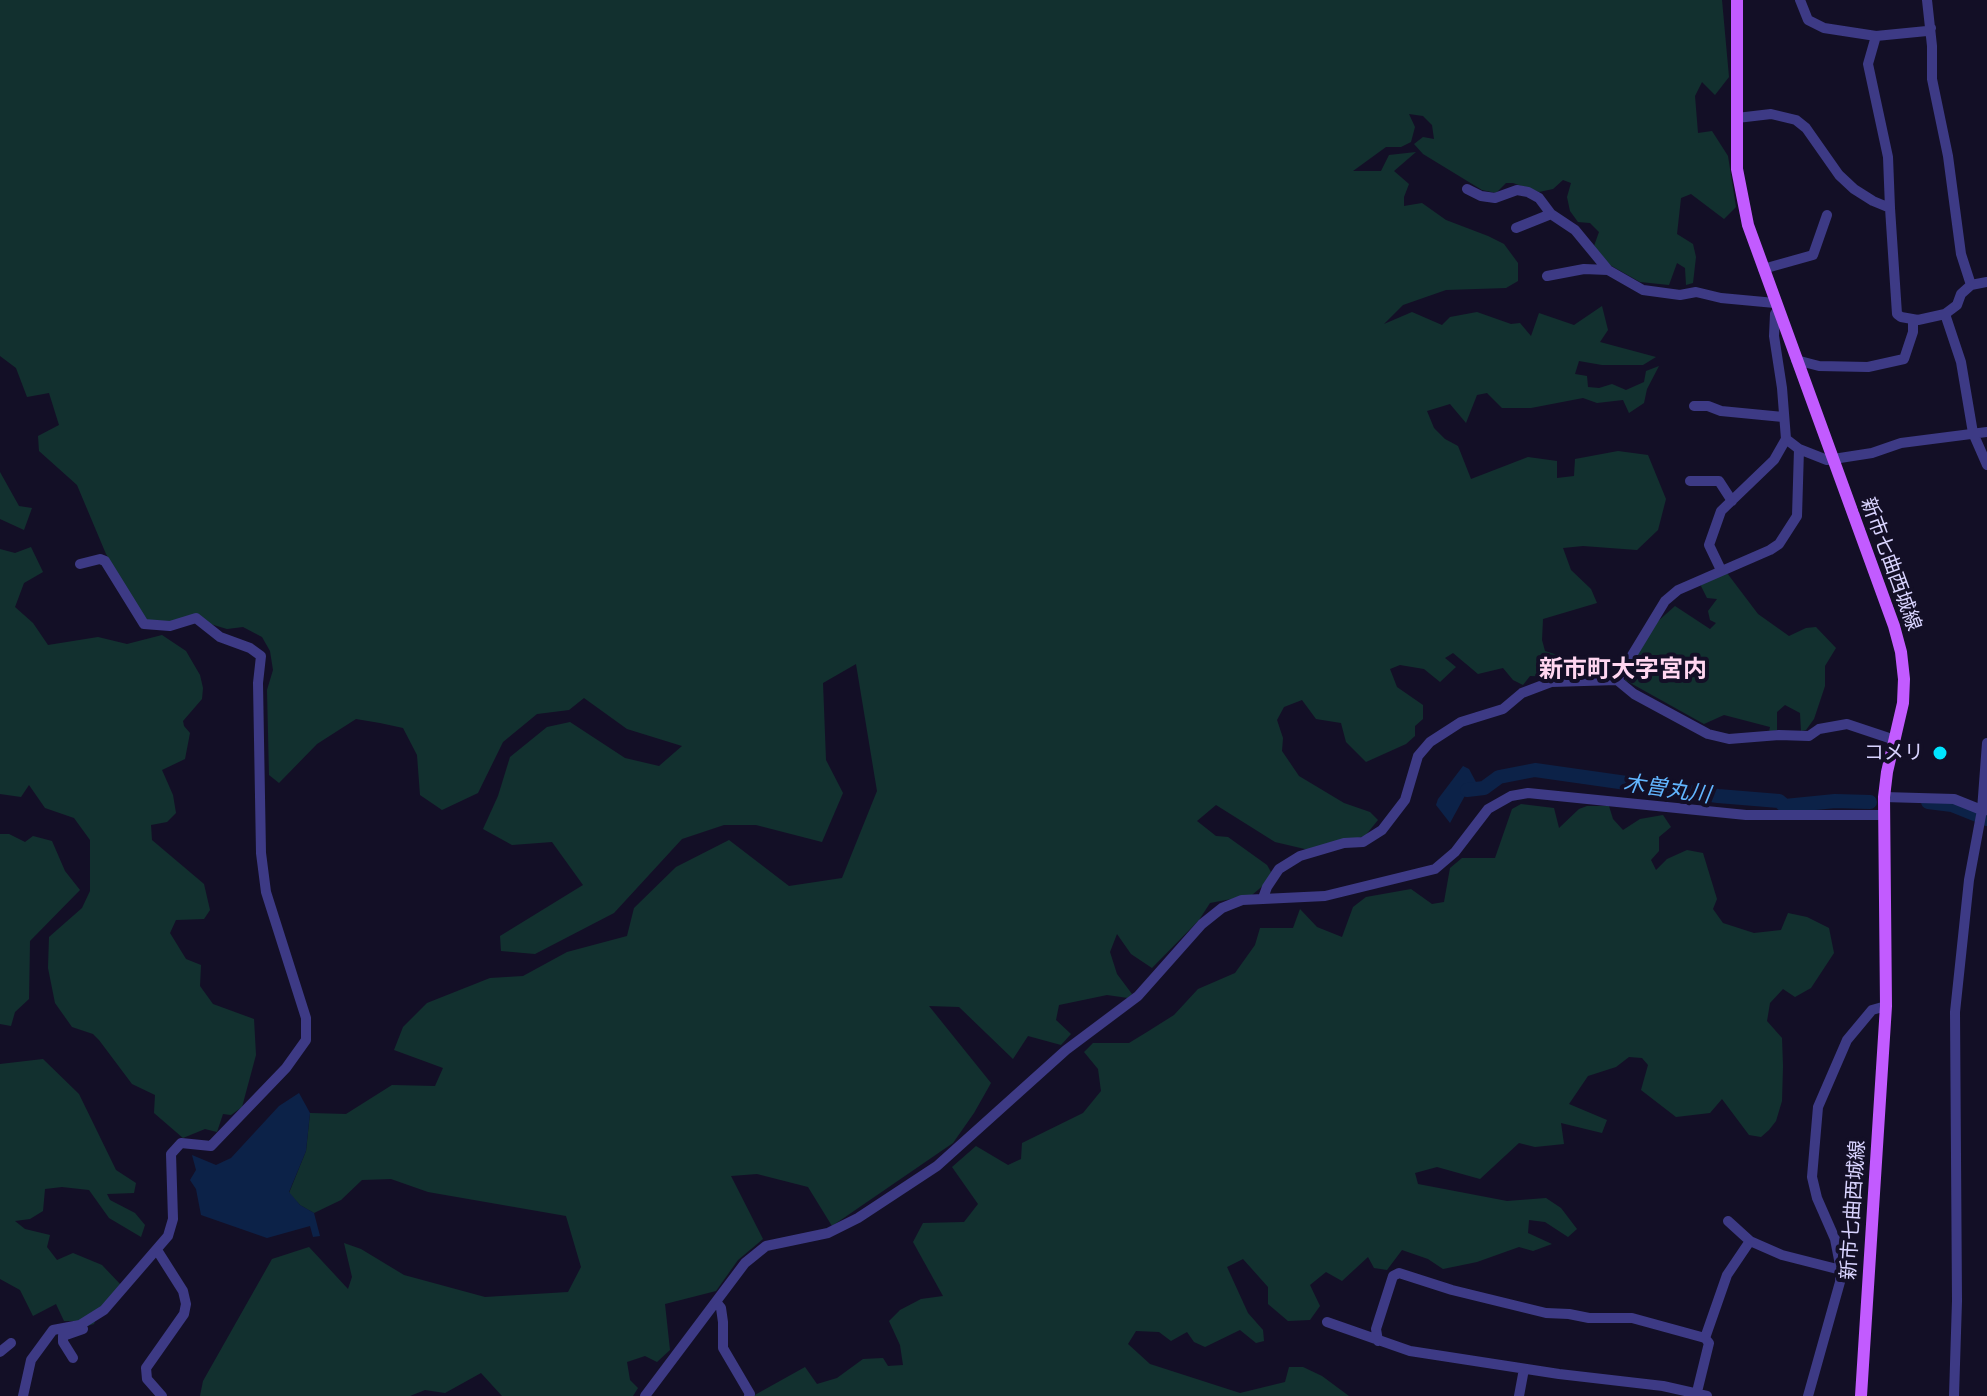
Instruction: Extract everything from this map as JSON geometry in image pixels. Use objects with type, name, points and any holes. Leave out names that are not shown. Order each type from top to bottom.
[{"type":"main road","name":"新市七曲西城線","points":[[1737,0],[1737,169],[1748,225],[1901,652],[1904,679],[1903,703],[1884,797],[1886,1006],[1861,1396]]},
{"type":"street","points":[[1800,0],[1808,20],[1817,25],[1876,36],[1931,28]]},
{"type":"street","points":[[1927,0],[1932,79],[1948,156],[1961,254],[1971,285]]},
{"type":"street","points":[[1876,36],[1868,64],[1888,157],[1897,314],[1913,320],[1945,314],[1957,305],[1961,294],[1971,285],[1987,282]]},
{"type":"street","points":[[1737,118],[1771,114],[1796,120],[1806,128],[1839,175],[1854,189],[1890,208]]},
{"type":"street","points":[[1467,189],[1495,198],[1517,190],[1539,198],[1551,214],[1575,230],[1608,270],[1643,290],[1680,295],[1696,292],[1776,306],[1774,336],[1786,439],[1774,460],[1721,511],[1709,545],[1721,570]]},
{"type":"street","points":[[1516,228],[1551,214]]},
{"type":"street","points":[[1763,269],[1813,255],[1827,215]]},
{"type":"street","points":[[1547,276],[1584,269],[1608,270]]},
{"type":"street","points":[[1945,314],[1961,362],[1973,433],[1987,465]]},
{"type":"street","points":[[1796,360],[1819,366],[1868,367],[1904,359],[1913,332],[1913,320]]},
{"type":"street","points":[[1694,406],[1783,417]]},
{"type":"street","points":[[1786,439],[1799,449],[1827,460],[1872,453],[1901,443],[1987,432]]},
{"type":"street","points":[[1617,680],[1665,601],[1678,590],[1779,544],[1797,516],[1799,449]]},
{"type":"street","points":[[1690,481],[1719,481],[1732,501]]},
{"type":"street","points":[[73,1358],[63,1342],[63,1336],[94,1325],[168,1236],[173,1219],[171,1154],[181,1143],[211,1146],[286,1068],[306,1040],[306,1018],[266,892],[261,853],[258,683],[261,656],[250,648],[220,637],[196,618],[170,626],[144,624],[105,561],[100,559],[80,564]]},
{"type":"street","points":[[1263,898],[1279,869],[1300,856],[1344,843],[1363,842],[1382,830],[1405,800],[1418,756],[1443,732],[1461,722],[1503,709],[1522,693],[1551,682],[1617,680],[1634,694],[1708,734],[1729,739],[1809,736],[1819,729],[1847,724],[1895,740]]},
{"type":"street","points":[[1954,1396],[1957,1261],[1955,1012],[1969,880],[1982,813],[1987,743]]},
{"type":"street","points":[[645,1396],[745,1263],[766,1246],[828,1233],[858,1218],[937,1166],[1066,1050],[1138,996],[1202,924],[1222,908],[1242,900],[1325,896],[1435,869],[1455,852],[1488,809],[1511,796],[1528,793],[1746,815],[1884,815]]},
{"type":"street","points":[[1884,797],[1954,799],[1982,813]]},
{"type":"street","points":[[1808,1396],[1841,1270],[1835,1239],[1817,1198],[1812,1177],[1818,1107],[1847,1040],[1872,1010],[1886,1006]]},
{"type":"street","points":[[1728,1221],[1750,1241],[1782,1255],[1841,1270]]},
{"type":"street","points":[[1705,1338],[1727,1275],[1750,1241]]},
{"type":"street","points":[[157,1250],[183,1291],[186,1304],[184,1314],[146,1368],[147,1379],[162,1396]]},
{"type":"street","points":[[1327,1322],[1378,1341],[1410,1351],[1663,1386],[1701,1395],[1709,1343],[1705,1338],[1632,1318],[1589,1318],[1546,1313],[1452,1290],[1399,1273],[1393,1276],[1376,1329],[1378,1341]]},
{"type":"street","points":[[716,1302],[721,1308],[723,1348],[749,1396]]},
{"type":"street","points":[[23,1396],[31,1360],[53,1330],[80,1325],[104,1310]]},
{"type":"street","points":[[0,1352],[11,1343]]},
{"type":"street","points":[[1519,1396],[1524,1369]]},
{"type":"green space","points":[[0,0],[1722,0],[1729,77],[1715,95],[1702,82],[1695,96],[1698,133],[1712,131],[1728,156],[1736,207],[1724,219],[1691,194],[1681,198],[1677,234],[1693,244],[1696,257],[1693,283],[1686,285],[1685,268],[1677,263],[1669,285],[1640,282],[1601,260],[1594,246],[1599,232],[1590,223],[1578,222],[1570,211],[1567,197],[1571,183],[1563,180],[1553,189],[1539,192],[1506,183],[1496,193],[1482,190],[1423,154],[1414,144],[1423,137],[1434,139],[1432,125],[1423,116],[1409,114],[1415,127],[1411,142],[1401,147],[1386,147],[1353,171],[1381,171],[1389,155],[1416,152],[1394,171],[1409,184],[1404,206],[1422,203],[1446,220],[1504,244],[1518,263],[1518,281],[1506,288],[1446,290],[1403,305],[1384,324],[1412,312],[1442,325],[1450,317],[1477,312],[1511,324],[1520,323],[1531,336],[1539,313],[1574,325],[1602,306],[1608,330],[1600,342],[1656,357],[1643,365],[1602,365],[1579,361],[1575,374],[1587,376],[1588,387],[1612,384],[1626,390],[1644,382],[1646,371],[1659,366],[1647,389],[1644,403],[1629,413],[1623,400],[1597,403],[1583,398],[1531,408],[1502,408],[1487,393],[1477,395],[1466,423],[1450,404],[1427,411],[1434,428],[1458,446],[1471,479],[1528,457],[1557,461],[1557,478],[1574,476],[1575,459],[1618,451],[1648,455],[1666,499],[1658,530],[1637,550],[1583,546],[1563,548],[1571,570],[1591,589],[1597,603],[1543,619],[1545,651],[1585,664],[1589,678],[1530,676],[1523,685],[1513,680],[1503,668],[1478,674],[1453,653],[1445,658],[1456,667],[1440,682],[1424,669],[1400,665],[1390,669],[1397,687],[1423,705],[1423,719],[1415,726],[1415,736],[1406,744],[1366,762],[1346,742],[1341,723],[1316,719],[1302,700],[1284,707],[1277,720],[1283,738],[1282,751],[1299,776],[1344,803],[1370,812],[1378,820],[1365,836],[1309,850],[1275,842],[1216,805],[1197,821],[1216,836],[1228,837],[1267,865],[1271,872],[1266,883],[1252,895],[1210,903],[1199,920],[1152,968],[1131,954],[1117,934],[1110,952],[1117,974],[1132,994],[1128,998],[1107,995],[1059,1005],[1056,1020],[1071,1034],[1061,1045],[1028,1036],[1013,1059],[959,1007],[929,1006],[991,1083],[953,1143],[832,1226],[808,1187],[757,1174],[731,1176],[763,1239],[738,1260],[716,1291],[665,1304],[670,1350],[657,1362],[645,1356],[627,1362],[630,1380],[638,1388],[633,1396],[502,1396],[481,1373],[445,1393],[425,1390],[410,1396],[200,1396],[203,1381],[272,1259],[309,1247],[348,1289],[352,1277],[344,1243],[361,1249],[404,1275],[485,1297],[568,1292],[581,1267],[566,1216],[428,1192],[391,1179],[362,1180],[341,1200],[314,1213],[300,1205],[289,1193],[306,1151],[310,1113],[346,1114],[392,1085],[435,1086],[443,1068],[394,1050],[403,1027],[427,1003],[490,978],[523,976],[567,952],[627,936],[634,908],[676,867],[729,840],[789,886],[842,878],[877,791],[856,664],[823,683],[826,760],[843,793],[822,842],[756,825],[724,825],[682,839],[614,913],[535,954],[501,951],[500,936],[583,885],[552,842],[512,845],[483,829],[498,796],[510,757],[547,727],[570,722],[625,758],[659,766],[682,746],[627,729],[584,698],[569,710],[537,714],[503,742],[478,793],[442,810],[420,795],[417,755],[403,728],[380,723],[356,719],[317,744],[279,783],[269,775],[267,690],[273,670],[270,651],[262,637],[243,627],[227,629],[194,615],[169,622],[152,623],[144,618],[106,554],[77,485],[39,451],[38,436],[59,425],[49,393],[27,397],[16,368],[0,356]]},
{"type":"green space","points":[[0,472],[19,506],[32,508],[24,530],[0,519]]},
{"type":"green space","points":[[31,547],[43,572],[24,583],[15,607],[33,623],[48,645],[98,637],[127,644],[162,635],[186,651],[200,675],[202,699],[183,721],[190,733],[185,759],[162,770],[173,795],[176,813],[167,822],[151,825],[152,840],[204,884],[210,910],[204,919],[176,920],[170,933],[186,959],[201,965],[200,986],[213,1004],[254,1019],[256,1055],[242,1107],[231,1115],[223,1114],[217,1132],[205,1129],[183,1138],[154,1113],[155,1095],[132,1084],[99,1040],[93,1034],[72,1027],[55,1003],[48,968],[49,937],[82,908],[90,891],[90,840],[74,818],[45,808],[29,785],[21,797],[0,794],[0,549],[15,553]]},
{"type":"green space","points":[[1727,573],[1758,614],[1789,636],[1816,627],[1836,648],[1825,666],[1825,686],[1814,719],[1806,730],[1801,731],[1800,713],[1785,705],[1777,712],[1777,730],[1769,732],[1770,727],[1724,715],[1704,724],[1625,680],[1625,675],[1657,622],[1675,606],[1710,629],[1716,623],[1710,620],[1708,611],[1717,599],[1707,598],[1700,584]]},
{"type":"green space","points":[[1521,804],[1554,808],[1559,828],[1579,809],[1587,806],[1609,806],[1613,819],[1623,830],[1640,819],[1663,815],[1671,827],[1659,837],[1659,851],[1651,860],[1656,870],[1667,859],[1687,850],[1703,853],[1717,899],[1713,909],[1723,923],[1754,933],[1781,930],[1788,913],[1807,917],[1829,928],[1834,953],[1811,988],[1795,997],[1783,989],[1770,1003],[1767,1021],[1782,1038],[1782,1101],[1776,1121],[1761,1137],[1749,1135],[1722,1099],[1710,1113],[1676,1117],[1641,1090],[1648,1065],[1642,1058],[1629,1057],[1616,1067],[1588,1076],[1569,1104],[1607,1120],[1602,1133],[1561,1123],[1564,1144],[1535,1147],[1519,1143],[1480,1179],[1437,1167],[1415,1173],[1418,1184],[1507,1201],[1546,1198],[1561,1208],[1577,1229],[1568,1237],[1545,1222],[1529,1220],[1528,1233],[1552,1244],[1533,1251],[1519,1247],[1477,1262],[1443,1269],[1428,1259],[1402,1250],[1387,1270],[1374,1268],[1368,1257],[1342,1281],[1326,1272],[1310,1285],[1320,1306],[1310,1320],[1288,1321],[1268,1304],[1268,1287],[1243,1259],[1227,1267],[1248,1313],[1263,1330],[1264,1341],[1256,1343],[1240,1330],[1205,1347],[1194,1342],[1187,1332],[1171,1341],[1159,1332],[1136,1331],[1128,1344],[1150,1364],[1240,1393],[1285,1382],[1289,1367],[1303,1367],[1322,1376],[1349,1396],[753,1396],[805,1367],[817,1384],[837,1378],[863,1359],[883,1358],[888,1366],[903,1365],[900,1345],[889,1321],[900,1310],[921,1299],[943,1296],[913,1242],[923,1223],[964,1222],[978,1204],[952,1167],[976,1146],[1008,1165],[1021,1159],[1022,1143],[1083,1113],[1101,1091],[1098,1069],[1084,1052],[1093,1043],[1129,1043],[1174,1015],[1198,989],[1235,973],[1255,945],[1260,928],[1293,928],[1300,909],[1317,927],[1342,937],[1353,907],[1366,897],[1411,889],[1432,904],[1444,902],[1450,868],[1462,858],[1495,858],[1512,809]]},
{"type":"green space","points":[[0,834],[9,834],[25,842],[33,836],[52,841],[65,871],[80,890],[30,941],[29,999],[15,1012],[11,1026],[0,1024]]},
{"type":"green space","points":[[43,1059],[79,1094],[116,1170],[136,1183],[134,1193],[107,1194],[110,1200],[135,1213],[145,1225],[141,1237],[109,1218],[89,1190],[62,1187],[45,1189],[43,1211],[30,1219],[15,1221],[25,1229],[50,1235],[47,1247],[57,1260],[73,1253],[102,1265],[121,1285],[100,1309],[94,1324],[81,1328],[77,1321],[64,1321],[56,1304],[33,1316],[20,1290],[0,1279],[0,1064]]},
{"type":"water","points":[[1463,766],[1469,769],[1477,784],[1468,790],[1450,823],[1436,805]]},
{"type":"water","points":[[299,1093],[310,1113],[306,1151],[289,1192],[300,1205],[314,1213],[320,1236],[313,1237],[310,1226],[267,1238],[201,1215],[196,1189],[190,1180],[196,1170],[192,1155],[216,1165],[231,1158],[279,1106]]},
{"type":"waterway","name":"木曽丸川","points":[[1467,790],[1484,788],[1499,777],[1535,770],[1718,796],[1779,801],[1785,806],[1835,801],[1870,802]]},
{"type":"waterway","name":"木曽丸川","points":[[1928,802],[1952,805],[1987,819]]},
{"type":"place","name":"コメリ","points":[[1940,753]]},
{"type":"district","name":"新市町大字宮内","points":[[1623,669]]}]
